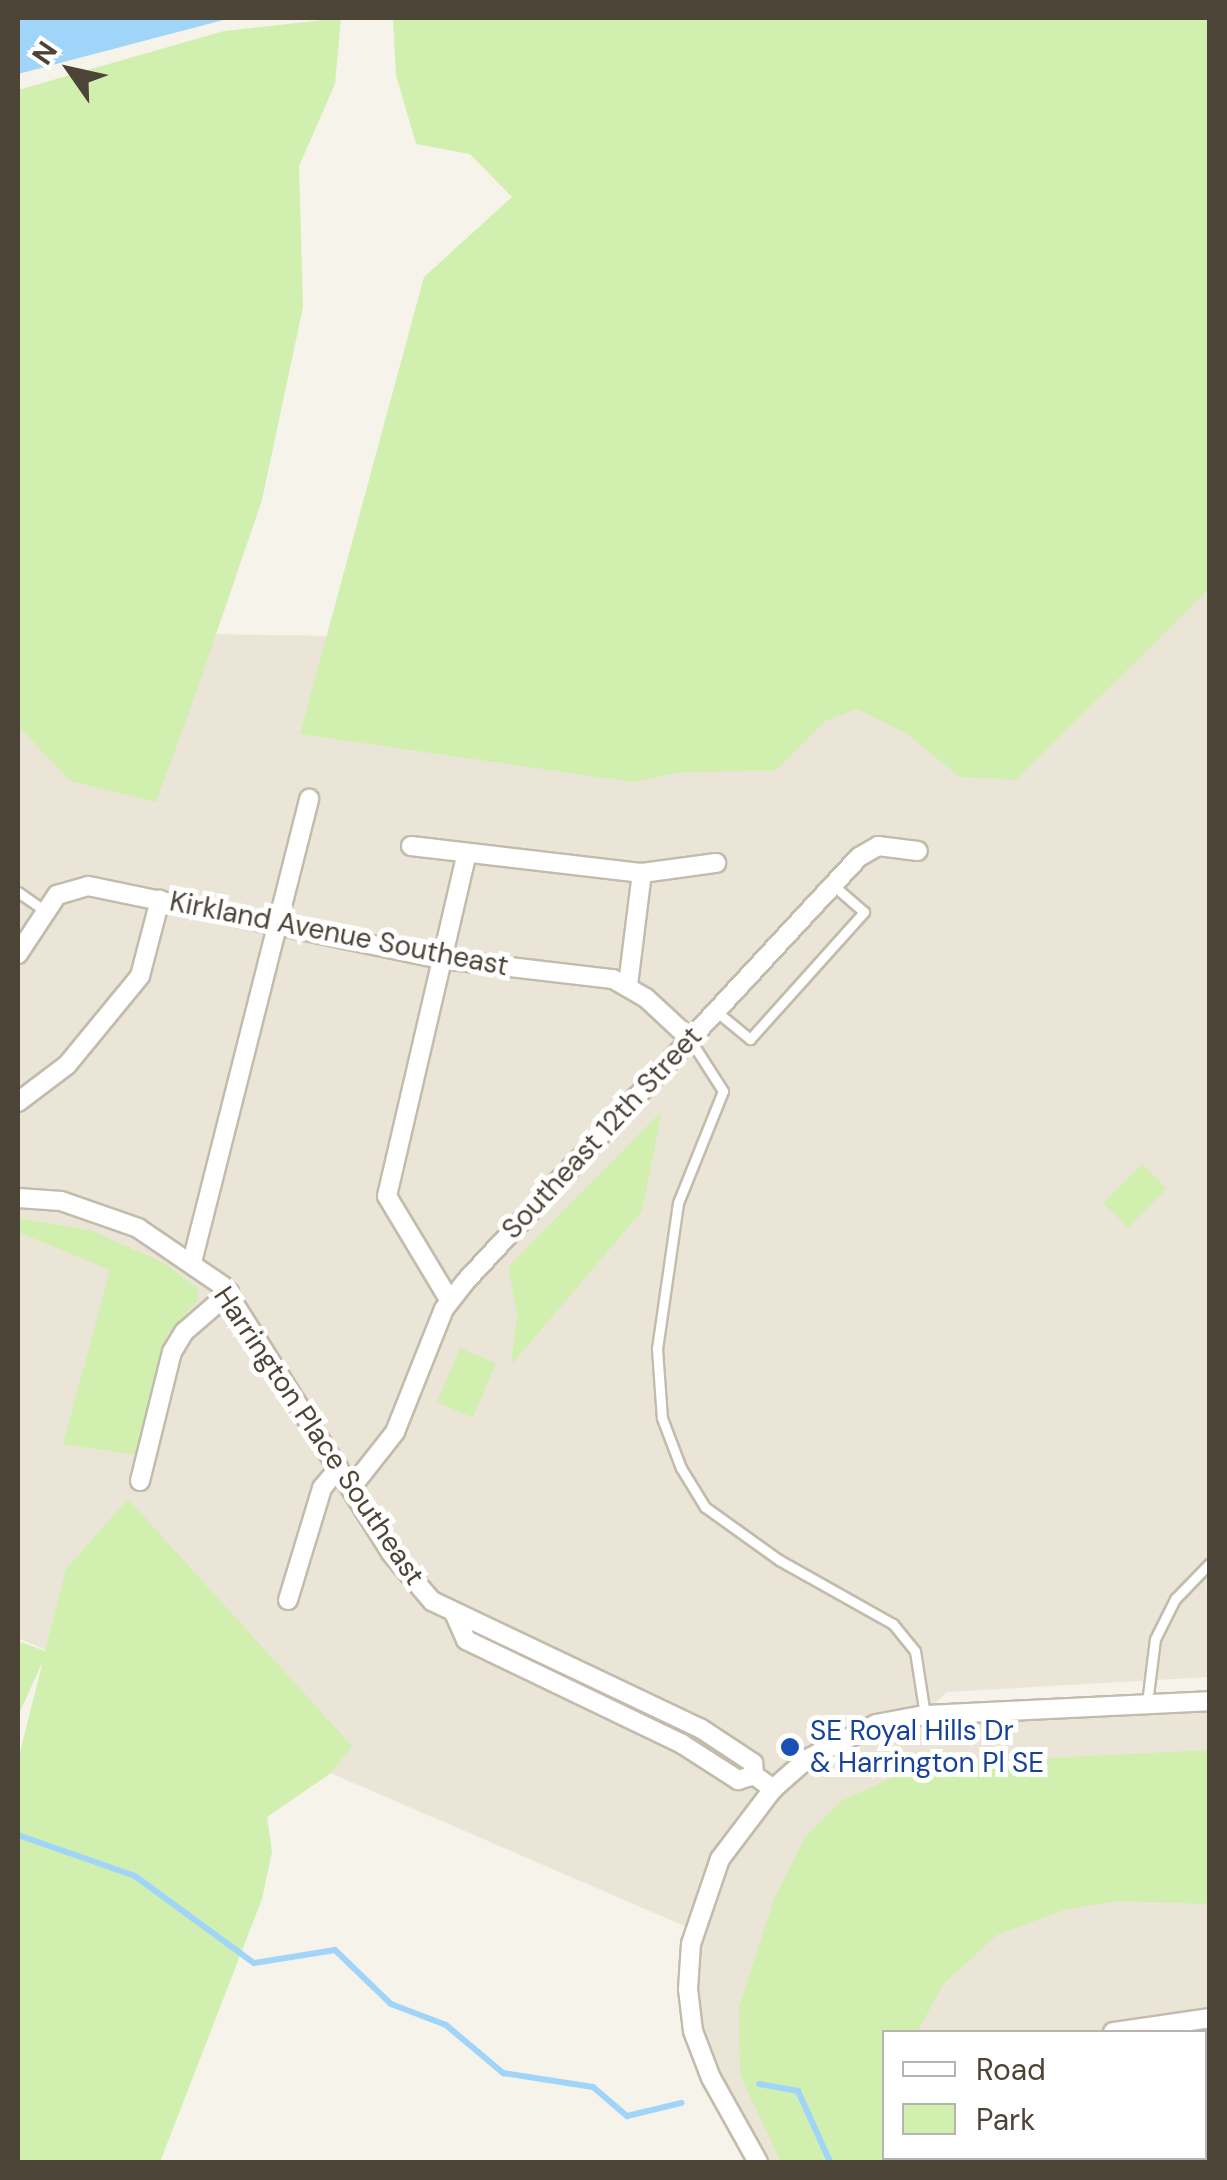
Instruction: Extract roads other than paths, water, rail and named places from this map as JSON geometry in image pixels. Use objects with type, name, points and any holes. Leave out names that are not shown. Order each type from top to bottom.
[{"type":"street","points":[[192,1262],[309,799]]},
{"type":"street","points":[[411,846],[642,872],[716,862]]},
{"type":"street","name":"Southeast 12th Street","points":[[351,1488],[396,1432],[450,1302],[833,885],[878,846],[918,851]]},
{"type":"street","points":[[450,1302],[387,1196],[466,853]]},
{"type":"street","points":[[642,872],[628,985],[689,1038]]},
{"type":"street","name":"Kirkland Avenue Southeast","points":[[46,911],[64,889],[88,886],[442,959],[628,985]]},
{"type":"street","points":[[18,1102],[67,1065],[140,976],[160,900]]},
{"type":"street","points":[[18,954],[46,911]]},
{"type":"street","name":"Harrington Place Southeast","points":[[18,1198],[94,1210],[192,1262],[228,1293],[410,1581],[455,1615],[466,1640],[682,1744],[738,1780],[754,1775],[773,1789]]},
{"type":"street","points":[[140,1481],[172,1352],[184,1332],[228,1293]]},
{"type":"street","points":[[288,1600],[322,1488],[339,1468]]},
{"type":"street","points":[[758,2162],[712,2078],[693,2031],[688,1989],[690,1944],[714,1873],[773,1789],[842,1740],[876,1724],[925,1715],[1210,1701]]},
{"type":"street","points":[[1126,2030],[1210,2018]]},
{"type":"lane","points":[[715,1010],[750,1039],[864,912],[833,885]]},
{"type":"lane","points":[[18,892],[46,911]]},
{"type":"lane","points":[[689,1038],[722,1091],[678,1203],[657,1349],[662,1418],[681,1468],[705,1506],[779,1560],[893,1624],[914,1651],[925,1715]]},
{"type":"lane","points":[[1147,1703],[1155,1639],[1175,1599],[1210,1563]]},
{"type":"water","points":[[18,18],[231,18],[18,74]]},
{"type":"waterway","points":[[18,1835],[135,1876],[254,1963],[335,1950],[391,2004],[446,2025],[503,2073],[593,2087],[627,2116],[681,2103]]},
{"type":"waterway","points":[[759,2084],[798,2091],[830,2162]]},
{"type":"place","name":"SE Royal Hills Dr & Harrington Pl SE","points":[[790,1747]]}]
